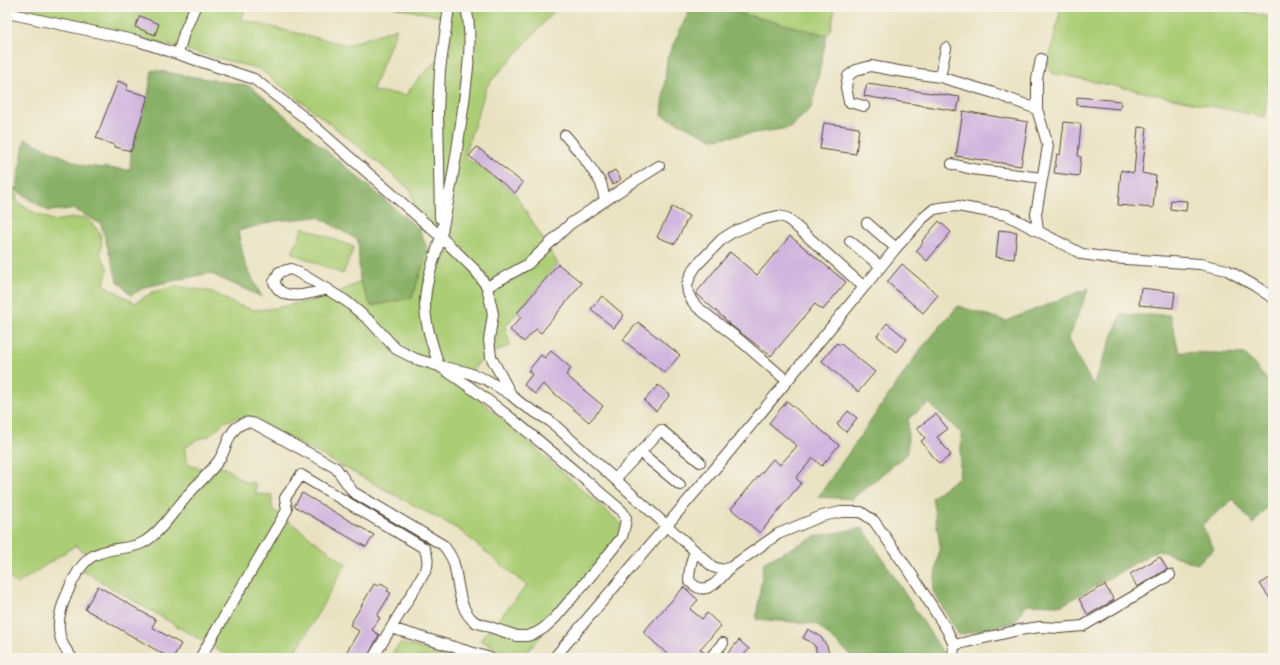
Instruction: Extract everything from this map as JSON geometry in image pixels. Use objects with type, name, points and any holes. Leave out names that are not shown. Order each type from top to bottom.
[{"type":"lane","points":[[178,54],[184,33],[195,7]]},
{"type":"lane","points":[[440,236],[438,112],[440,70],[449,7]]},
{"type":"lane","points":[[72,658],[60,638],[58,627],[67,594],[74,578],[82,566],[91,556],[104,551],[139,545],[155,534],[178,505],[220,460],[234,430],[243,423],[248,422],[255,424],[336,468],[353,492],[443,545],[451,556],[454,564],[463,606],[470,619],[474,622],[517,636],[527,636],[536,633],[555,618],[622,537],[626,518],[622,511],[492,404],[439,366],[427,324],[425,304],[427,284],[440,236],[454,172],[469,67],[470,47],[466,7]]},
{"type":"lane","points":[[7,13],[138,41],[254,79],[305,118],[440,236],[476,271],[487,287],[493,314],[489,340],[491,357],[512,396]]},
{"type":"lane","points":[[940,76],[946,48]]},
{"type":"lane","points":[[1038,230],[1036,214],[1048,146],[1037,109],[1037,79],[1041,60]]},
{"type":"lane","points":[[864,106],[849,102],[846,87],[848,76],[856,70],[871,66],[898,72],[940,76],[994,93],[1037,109]]},
{"type":"lane","points":[[565,135],[582,155],[600,183],[605,200]]},
{"type":"lane","points":[[952,164],[972,169],[1042,178]]},
{"type":"lane","points":[[487,287],[528,264],[570,224],[659,166]]},
{"type":"lane","points":[[554,658],[724,458],[896,248],[923,218],[934,209],[957,206],[1007,215],[1082,254],[1111,258],[1200,264],[1227,270],[1273,298]]},
{"type":"lane","points":[[787,381],[692,301],[687,285],[691,274],[697,265],[722,239],[733,232],[765,219],[778,216],[787,218],[864,287]]},
{"type":"lane","points":[[866,223],[896,248]]},
{"type":"lane","points":[[850,241],[881,267]]},
{"type":"lane","points":[[328,289],[307,294],[291,295],[279,290],[274,282],[279,272],[291,269],[328,289],[346,301],[370,321],[396,349],[416,359],[466,372],[487,380],[523,405],[550,420],[713,567],[723,570],[731,567]]},
{"type":"lane","points":[[615,479],[661,430],[700,462]]},
{"type":"lane","points":[[640,452],[680,485]]},
{"type":"lane","points":[[200,658],[287,510],[285,498],[301,475],[424,548],[428,555],[426,570],[373,658]]},
{"type":"lane","points":[[695,551],[691,563],[689,581],[697,587],[706,589],[718,581],[731,567],[778,534],[822,516],[841,512],[861,512],[874,521],[947,630],[954,646],[953,658]]},
{"type":"lane","points":[[691,563],[697,560],[704,560]]},
{"type":"lane","points":[[718,568],[718,581]]},
{"type":"lane","points":[[954,646],[994,635],[1033,628],[1083,626],[1170,575]]},
{"type":"lane","points":[[391,628],[490,658]]},
{"type":"lane","points":[[710,658],[723,643]]},
{"type":"path","points":[[1254,7],[1273,11]]},
{"type":"green space","points":[[7,7],[245,7],[242,20],[347,45],[397,28],[372,91],[406,95],[418,79],[451,46],[443,17],[393,7],[558,7],[487,86],[464,156],[515,193],[558,264],[505,327],[510,345],[483,358],[461,383],[627,529],[523,658],[515,658],[480,640],[527,586],[458,529],[251,417],[236,418],[224,422],[209,436],[196,440],[185,448],[186,459],[191,466],[201,468],[213,465],[225,468],[245,482],[255,483],[256,494],[272,495],[272,509],[346,564],[292,658],[231,658],[80,569],[94,556],[83,552],[76,545],[17,584],[7,576],[7,184],[16,190],[17,202],[33,212],[54,221],[72,218],[86,218],[100,234],[102,242],[100,254],[108,268],[104,285],[135,303],[153,292],[178,286],[213,292],[235,304],[254,310],[269,309],[326,298],[360,282],[371,306],[412,298],[428,250],[446,235],[419,229],[411,190],[352,141],[260,69],[88,25]]},
{"type":"green space","points":[[691,7],[715,7],[827,35],[812,107],[790,128],[713,139],[662,115],[667,58]]},
{"type":"green space","points":[[715,7],[835,7],[831,30],[827,35]]},
{"type":"green space","points":[[1061,7],[1226,7],[1273,18],[1273,59],[1264,117],[1052,73],[1048,65]]},
{"type":"green space","points":[[152,70],[250,86],[419,229],[428,250],[412,298],[371,306],[360,282],[358,240],[318,217],[275,221],[238,231],[245,264],[262,297],[209,273],[145,287],[131,295],[117,280],[101,224],[74,209],[48,211],[16,190],[25,139],[84,166],[130,170],[131,151],[148,96]]},
{"type":"green space","points":[[303,227],[354,247],[343,274],[292,253]]},
{"type":"green space","points":[[1089,288],[1068,340],[1093,385],[1121,315],[1170,315],[1179,352],[1245,354],[1273,387],[1273,499],[1253,524],[1233,499],[1202,525],[1214,549],[1197,564],[1158,550],[1062,605],[1027,604],[1014,623],[959,635],[933,591],[940,545],[932,497],[959,477],[962,434],[929,403],[908,419],[908,453],[852,499],[818,497],[920,350],[958,306],[1006,321]]},
{"type":"green space","points":[[863,528],[943,653],[942,658],[854,658],[816,624],[756,619],[764,562],[816,536]]},
{"type":"green space","points":[[400,643],[459,658],[389,658]]},
{"type":"building","points":[[140,16],[159,24],[155,35],[135,27]]},
{"type":"building","points":[[118,81],[128,85],[126,90],[148,96],[131,151],[115,147],[116,146],[96,138]]},
{"type":"building","points":[[867,84],[960,97],[957,111],[864,96]]},
{"type":"building","points":[[1077,97],[1121,101],[1120,109],[1077,105]]},
{"type":"building","points":[[963,111],[1028,122],[1021,166],[956,156]]},
{"type":"building","points":[[1064,122],[1081,124],[1078,156],[1081,157],[1079,176],[1054,173],[1057,154],[1060,155]]},
{"type":"building","points":[[824,123],[859,128],[856,154],[820,149]]},
{"type":"building","points":[[1138,127],[1147,128],[1142,173],[1156,176],[1153,208],[1118,205],[1121,170],[1134,173]]},
{"type":"building","points":[[477,147],[523,183],[515,193],[469,156]]},
{"type":"building","points":[[615,170],[621,179],[613,185],[607,175]]},
{"type":"building","points":[[1171,200],[1187,201],[1186,211],[1170,209]]},
{"type":"building","points":[[672,207],[689,216],[675,244],[657,237]]},
{"type":"building","points":[[939,221],[951,232],[927,261],[916,251],[923,243],[922,241]]},
{"type":"building","points":[[999,230],[1017,232],[1014,259],[996,257]]},
{"type":"building","points":[[790,236],[846,282],[823,310],[815,304],[771,356],[728,323],[696,293],[730,252],[757,275]]},
{"type":"building","points":[[558,264],[582,283],[541,333],[536,329],[524,342],[510,330],[521,317],[517,313]]},
{"type":"building","points":[[902,264],[938,295],[923,313],[887,282]]},
{"type":"building","points":[[1141,288],[1175,292],[1173,308],[1139,305]]},
{"type":"building","points":[[602,296],[624,315],[614,328],[591,309]]},
{"type":"building","points":[[638,322],[680,355],[665,373],[623,340]]},
{"type":"building","points":[[887,323],[907,339],[896,352],[877,336]]},
{"type":"building","points":[[837,343],[840,345],[841,344],[875,372],[858,392],[822,361]]},
{"type":"building","points":[[551,351],[571,368],[566,375],[603,406],[589,422],[543,384],[535,394],[524,385],[532,374],[528,371],[541,355],[545,358]]},
{"type":"building","points":[[658,385],[670,395],[656,411],[644,401]]},
{"type":"building","points":[[787,401],[839,445],[822,466],[813,458],[796,478],[801,483],[760,533],[731,509],[773,459],[780,465],[797,446],[769,423]]},
{"type":"building","points":[[848,411],[857,418],[846,432],[837,424]]},
{"type":"building","points":[[936,414],[948,429],[937,437],[951,455],[939,464],[921,441],[925,438],[917,428]]},
{"type":"building","points":[[302,493],[374,535],[366,547],[294,506]]},
{"type":"building","points":[[1160,557],[1167,569],[1137,587],[1130,574]]},
{"type":"building","points":[[1273,576],[1273,603],[1260,584]]},
{"type":"building","points":[[381,583],[389,588],[387,591],[391,593],[377,616],[380,618],[372,630],[379,635],[367,658],[343,658],[359,631],[350,625],[374,584],[378,586]]},
{"type":"building","points":[[1105,585],[1114,600],[1088,615],[1079,599]]},
{"type":"building","points":[[98,586],[156,620],[152,627],[181,644],[173,658],[170,658],[85,609]]},
{"type":"building","points":[[684,587],[698,600],[690,609],[702,619],[707,613],[721,626],[700,649],[705,653],[702,658],[663,658],[667,654],[643,632]]},
{"type":"building","points":[[808,629],[820,636],[827,646],[830,658],[818,658],[815,646],[803,638]]},
{"type":"building","points":[[739,640],[749,649],[741,658],[724,658]]}]
